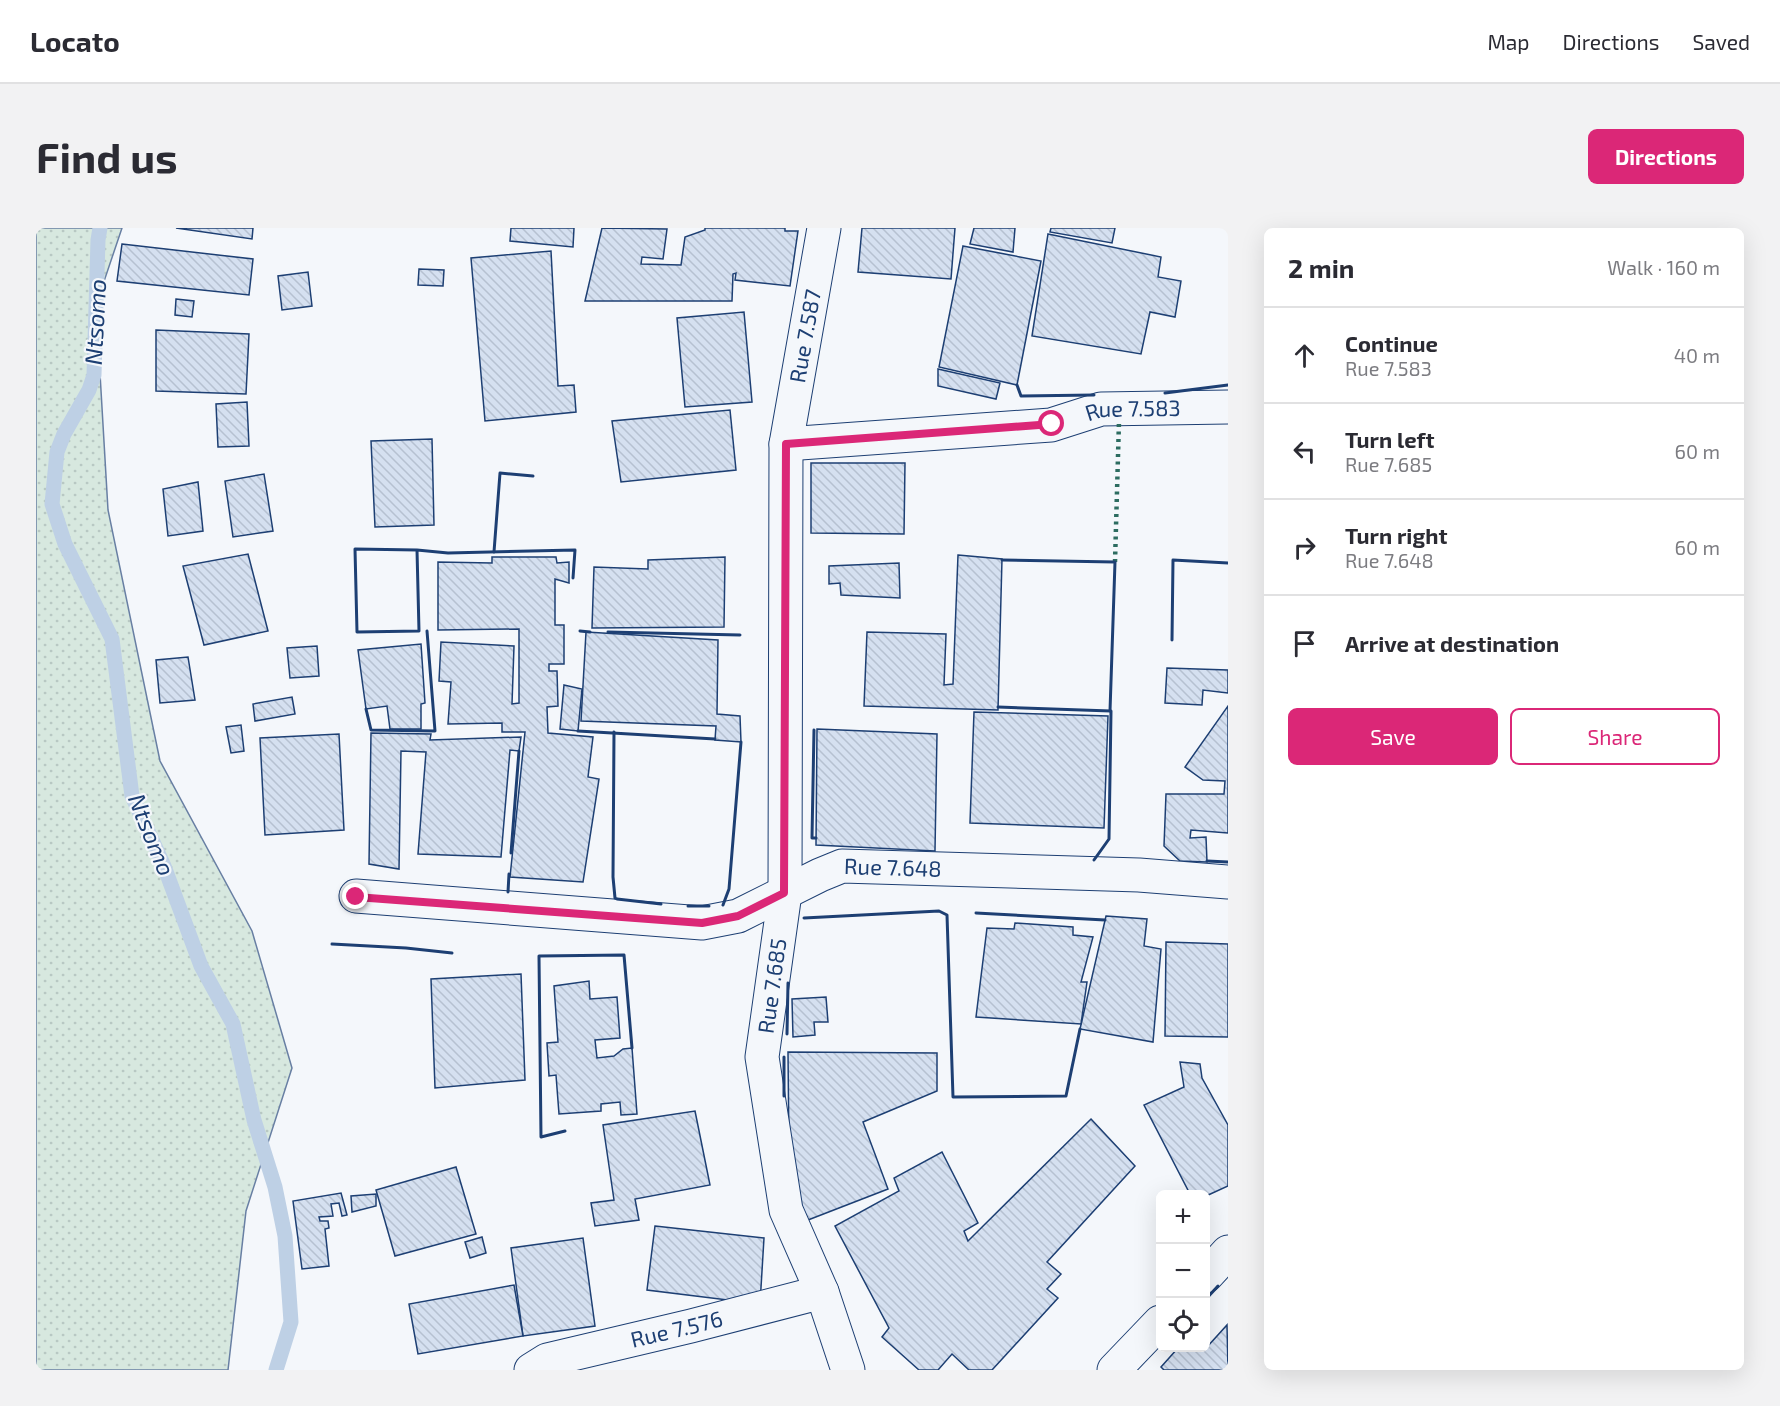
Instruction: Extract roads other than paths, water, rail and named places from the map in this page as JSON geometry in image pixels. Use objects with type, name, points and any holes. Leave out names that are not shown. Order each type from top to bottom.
[{"type":"street","name":"Rue 7.587","points":[[786,444],[824,228]]},
{"type":"street","name":"Rue 7.583","points":[[786,444],[1052,424],[1101,409],[1228,407]]},
{"type":"street","name":"Rue 7.685","points":[[786,444],[784,893],[762,1057],[786,1210],[822,1292],[848,1370]]},
{"type":"street","name":"Rue 7.648","points":[[356,897],[702,923],[738,916],[842,866],[1139,874],[1228,882]]},
{"type":"street","points":[[1210,1272],[1228,1252]]},
{"type":"street","name":"Rue 7.576","points":[[531,1370],[547,1360],[822,1292]]},
{"type":"street","points":[[1114,1370],[1156,1327]]},
{"type":"waterway","name":"Ntsomo","points":[[100,228],[94,375],[89,390],[64,434],[57,452],[52,504],[65,544],[112,639],[132,796],[164,866],[201,966],[233,1024],[254,1120],[275,1187],[285,1236],[291,1322],[276,1370]]}]
